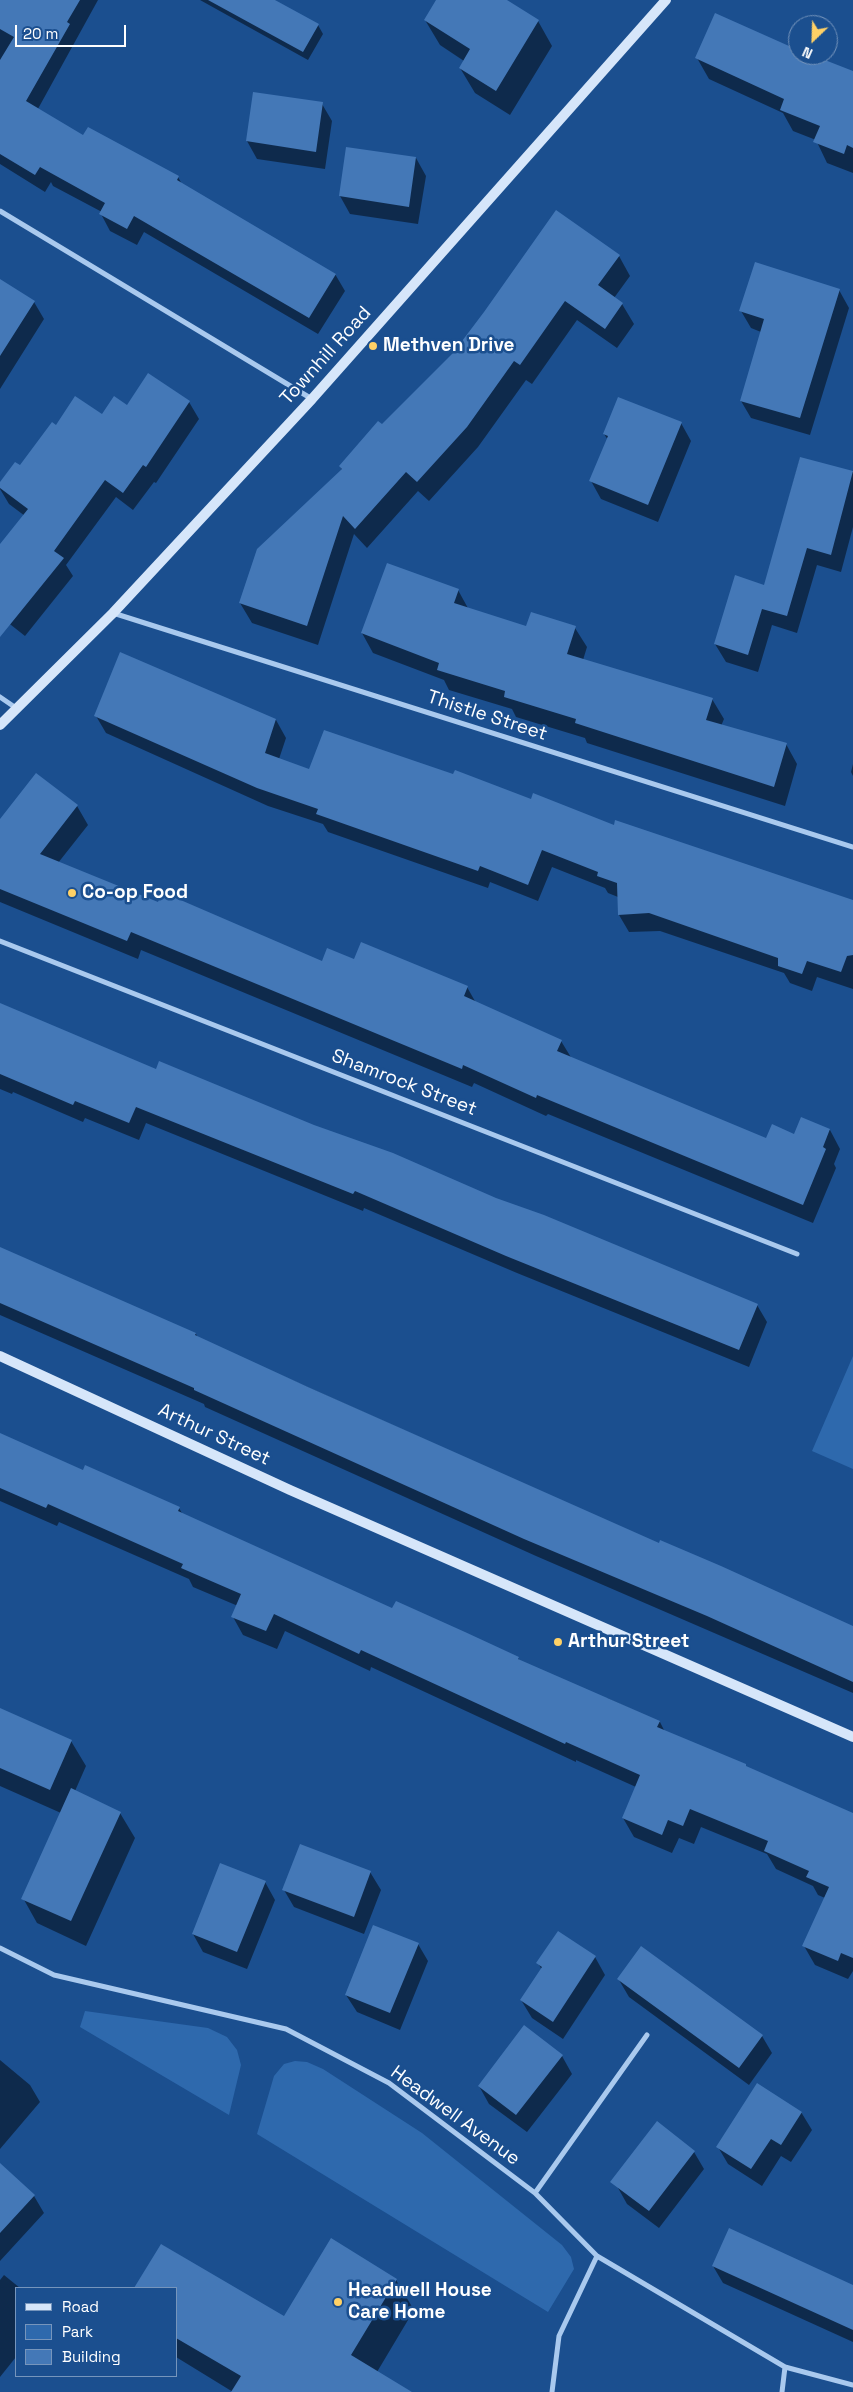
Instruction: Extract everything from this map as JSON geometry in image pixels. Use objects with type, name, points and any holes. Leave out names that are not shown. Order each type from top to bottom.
[{"type":"street","name":"Townhill Road","points":[[0,725],[113,612],[312,400],[666,0]]},
{"type":"street","points":[[0,211],[312,400]]},
{"type":"street","name":"Thistle Street","points":[[113,612],[853,847]]},
{"type":"street","points":[[0,697],[16,708]]},
{"type":"street","name":"Shamrock Street","points":[[0,941],[797,1254]]},
{"type":"street","name":"Arthur Street","points":[[0,1356],[290,1490],[853,1737]]},
{"type":"street","name":"Headwell Avenue","points":[[0,1948],[54,1975],[286,2029],[389,2083],[536,2193],[597,2256],[786,2367],[853,2385]]},
{"type":"street","points":[[536,2193],[647,2035]]},
{"type":"street","points":[[552,2392],[559,2336],[597,2256]]},
{"type":"street","points":[[782,2392],[786,2367]]},
{"type":"green space","points":[[853,1356],[853,1469],[812,1451]]},
{"type":"green space","points":[[85,2011],[208,2028],[227,2037],[237,2050],[241,2065],[229,2115],[80,2027]]},
{"type":"green space","points":[[295,2061],[307,2062],[323,2069],[422,2133],[562,2245],[571,2257],[574,2269],[548,2312],[257,2134],[274,2076],[284,2064]]},
{"type":"building","points":[[0,0],[80,0],[67,22],[70,24],[26,101],[83,135],[88,127],[179,176],[177,180],[336,274],[309,318],[134,216],[127,229],[99,214],[105,203],[40,167],[35,175],[0,154],[0,60],[14,37],[0,29]]},
{"type":"building","points":[[208,0],[275,0],[319,24],[303,52]]},
{"type":"building","points":[[436,0],[507,0],[539,20],[496,91],[459,68],[470,49],[424,20]]},
{"type":"building","points":[[715,13],[788,46],[788,65],[838,65],[853,71],[853,148],[847,145],[844,154],[813,142],[820,126],[780,110],[784,99],[695,58]]},
{"type":"building","points":[[253,92],[323,102],[316,152],[246,141]]},
{"type":"building","points":[[346,147],[416,157],[409,207],[339,196]]},
{"type":"building","points":[[556,210],[620,255],[598,285],[623,303],[605,329],[565,301],[520,365],[514,361],[467,427],[417,482],[406,472],[355,529],[343,516],[307,626],[239,603],[257,549],[342,469],[339,466],[378,421],[382,424],[453,353]]},
{"type":"building","points":[[755,262],[840,289],[800,418],[740,401],[764,319],[739,311]]},
{"type":"building","points":[[0,279],[35,301],[0,356]]},
{"type":"building","points":[[148,373],[190,401],[146,467],[143,465],[123,493],[105,480],[54,551],[64,558],[0,637],[0,544],[28,509],[0,488],[0,482],[15,462],[20,465],[52,422],[56,425],[75,396],[102,414],[114,396],[127,405]]},
{"type":"building","points":[[618,397],[682,422],[648,505],[589,481],[608,436],[603,434]]},
{"type":"building","points":[[800,457],[853,471],[831,555],[807,548],[787,616],[762,609],[748,655],[714,644],[735,575],[764,585]]},
{"type":"building","points":[[387,563],[459,589],[454,603],[526,626],[531,612],[576,626],[567,654],[713,698],[706,720],[787,743],[774,787],[575,723],[576,719],[504,697],[505,691],[437,670],[439,663],[361,633]]},
{"type":"building","points":[[120,652],[276,719],[265,753],[309,769],[324,730],[453,774],[455,770],[531,799],[533,793],[614,825],[615,820],[853,900],[853,955],[847,956],[841,972],[807,961],[802,974],[778,966],[778,958],[649,913],[618,915],[617,883],[597,876],[598,872],[542,850],[528,885],[480,866],[478,871],[316,814],[318,809],[257,788],[94,716]]},
{"type":"building","points":[[36,773],[78,805],[40,854],[158,902],[162,892],[322,961],[327,948],[354,959],[361,942],[468,986],[464,996],[562,1040],[557,1051],[766,1138],[772,1124],[794,1134],[801,1117],[830,1129],[823,1147],[826,1149],[803,1205],[537,1095],[536,1098],[463,1065],[462,1069],[131,932],[127,941],[0,889],[0,819]]},
{"type":"building","points":[[0,1003],[156,1069],[159,1061],[314,1125],[393,1153],[496,1198],[544,1215],[758,1304],[739,1350],[506,1256],[355,1191],[353,1194],[136,1107],[129,1123],[75,1101],[73,1105],[0,1074]]},
{"type":"building","points":[[0,1247],[196,1333],[195,1335],[308,1387],[659,1543],[660,1540],[721,1566],[853,1626],[853,1682],[707,1616],[524,1539],[194,1390],[194,1388],[0,1303]]},
{"type":"building","points":[[0,1433],[83,1470],[85,1465],[180,1507],[178,1511],[392,1608],[396,1601],[519,1657],[518,1659],[660,1721],[657,1727],[746,1764],[746,1766],[853,1813],[853,1958],[841,1953],[838,1961],[802,1946],[829,1887],[806,1877],[809,1871],[764,1851],[768,1841],[690,1809],[683,1826],[668,1820],[662,1835],[622,1818],[640,1775],[566,1742],[565,1744],[361,1650],[359,1654],[274,1614],[266,1631],[231,1617],[241,1594],[181,1568],[183,1564],[48,1504],[46,1508],[0,1488]]},
{"type":"building","points":[[0,1708],[72,1740],[50,1790],[0,1768]]},
{"type":"building","points":[[71,1788],[121,1812],[71,1921],[21,1899]]},
{"type":"building","points":[[300,1844],[371,1871],[354,1917],[282,1890]]},
{"type":"building","points":[[220,1863],[266,1881],[237,1952],[192,1934]]},
{"type":"building","points":[[373,1925],[419,1943],[390,2013],[345,1995]]},
{"type":"building","points":[[558,1931],[596,1956],[553,2022],[520,2000],[542,1967],[536,1963]]},
{"type":"building","points":[[641,1946],[763,2035],[739,2068],[617,1979]]},
{"type":"building","points":[[524,2025],[563,2055],[516,2115],[478,2086]]},
{"type":"building","points":[[757,2083],[802,2112],[781,2145],[771,2139],[751,2169],[716,2147]]},
{"type":"building","points":[[657,2121],[695,2151],[649,2211],[610,2182]]},
{"type":"building","points":[[0,2163],[35,2195],[0,2233]]},
{"type":"building","points":[[729,2228],[853,2285],[853,2330],[712,2266]]},
{"type":"building","name":"Headwell House Care Home","points":[[331,2238],[397,2279],[351,2355],[412,2392],[231,2392],[241,2376],[178,2339],[178,2287],[135,2287],[161,2244],[284,2316]]},
{"type":"place","name":"Methven Drive","points":[[373,346]]},
{"type":"place","name":"Co-op Food","points":[[72,893]]},
{"type":"place","name":"Arthur Street","points":[[558,1642]]},
{"type":"place","name":"Headwell House Care Home","points":[[338,2302]]}]
